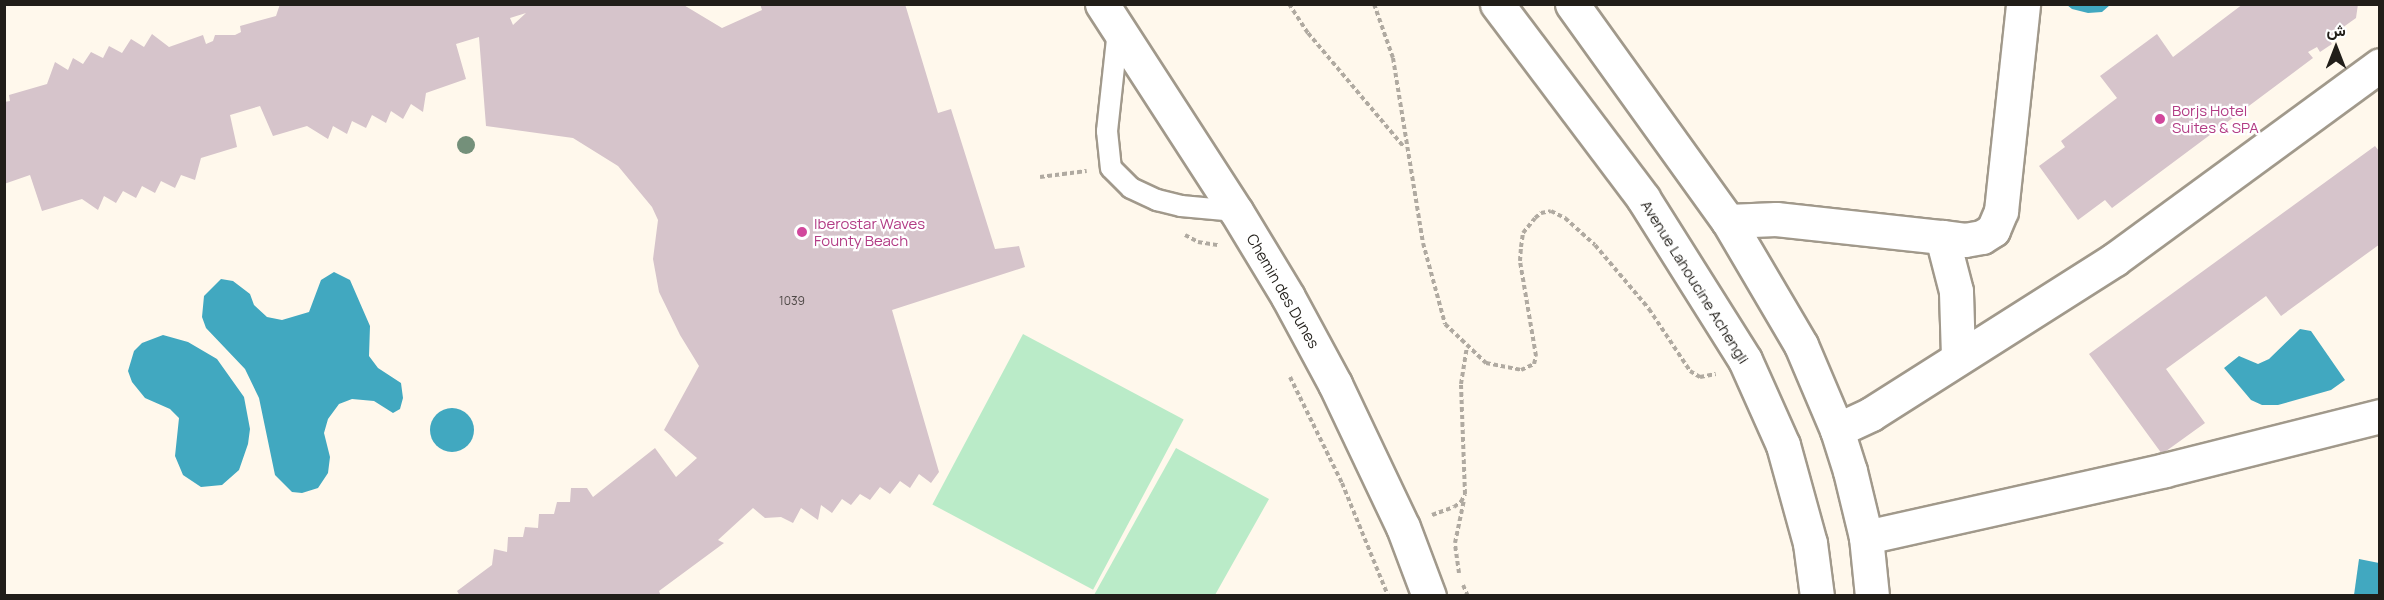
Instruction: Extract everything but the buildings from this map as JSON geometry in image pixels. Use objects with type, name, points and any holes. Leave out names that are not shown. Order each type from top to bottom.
[{"type":"street","name":"Avenue Lahoucine Achengli","points":[[1497,4],[1644,198],[1745,360],[1783,445],[1810,543],[1817,596]]},
{"type":"street","points":[[1572,4],[1728,221],[1801,345],[1837,430],[1866,537],[1872,596]]},
{"type":"street","points":[[1728,221],[1776,219],[1965,240],[1982,237],[1993,230],[2001,211],[2023,4]]},
{"type":"street","name":"Chemin des Dunes","points":[[1110,17],[1236,211],[1335,384],[1403,527],[1429,596]]},
{"type":"street","points":[[1837,430],[1871,414],[1958,356],[2115,259],[2379,65]]},
{"type":"street","points":[[1942,237],[1956,291],[1958,356]]},
{"type":"street","points":[[1866,537],[2165,470],[2379,416]]},
{"type":"lane","points":[[1110,17],[1107,131],[1111,168],[1131,188],[1157,200],[1181,206],[1236,211]]},
{"type":"path","points":[[1288,4],[1308,33],[1406,149]]},
{"type":"path","points":[[1374,4],[1393,58],[1423,243],[1445,324],[1467,347],[1486,363],[1505,368],[1521,370],[1534,364],[1536,356],[1520,261],[1521,247],[1523,233],[1534,218],[1541,213],[1551,211],[1565,218],[1595,245],[1649,309],[1690,371],[1700,377],[1708,376],[1724,372],[1745,360]]},
{"type":"path","points":[[1082,162],[1082,172]]},
{"type":"path","points":[[1040,177],[1111,168]]},
{"type":"path","points":[[1082,172],[1090,177]]},
{"type":"path","points":[[1178,230],[1198,242],[1222,246]]},
{"type":"path","points":[[1467,347],[1461,384],[1465,494],[1455,543],[1459,578],[1468,596]]},
{"type":"path","points":[[1285,366],[1342,483],[1388,596]]},
{"type":"path","points":[[1403,527],[1454,507],[1461,502],[1465,494]]},
{"type":"green space","points":[[1023,334],[1184,419],[1093,590],[932,504]]},
{"type":"green space","points":[[1176,448],[1269,499],[1215,595],[1094,595]]},
{"type":"water","points":[[2067,5],[2110,5],[2102,12],[2088,13],[2072,9]]},
{"type":"water","points":[[334,272],[350,280],[370,326],[369,356],[378,368],[401,383],[403,398],[400,409],[393,413],[374,401],[352,399],[339,404],[328,419],[324,433],[330,457],[328,473],[318,488],[302,493],[292,492],[275,475],[259,398],[245,369],[206,328],[202,317],[204,296],[221,279],[233,281],[250,294],[254,305],[267,317],[282,320],[309,312],[321,280]]},
{"type":"water","points":[[2300,329],[2311,331],[2345,380],[2331,390],[2278,405],[2262,405],[2251,400],[2224,368],[2239,356],[2258,364],[2269,359]]},
{"type":"water","points":[[163,335],[188,342],[217,359],[244,397],[250,429],[248,444],[239,470],[222,485],[201,487],[183,475],[175,456],[179,418],[170,409],[145,398],[132,382],[128,371],[134,351],[142,343]]},
{"type":"water","points":[[452,408],[467,415],[474,430],[467,445],[452,452],[437,445],[430,430],[437,415]]},
{"type":"water","points":[[2359,559],[2379,563],[2379,595],[2354,595]]},
{"type":"place","name":"Borjs Hotel Suites & SPA","points":[[2160,119]]},
{"type":"place","name":"Iberostar Waves Founty Beach","points":[[802,232]]}]
